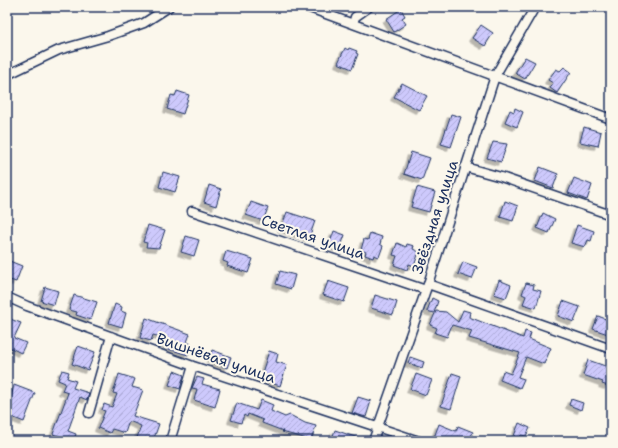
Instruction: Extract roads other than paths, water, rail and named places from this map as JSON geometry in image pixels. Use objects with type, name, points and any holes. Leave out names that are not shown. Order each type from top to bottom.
[{"type":"street","points":[[7,75],[59,50],[108,36],[144,23],[169,7]]},
{"type":"street","points":[[307,7],[611,119]]},
{"type":"street","points":[[353,24],[355,17],[369,7]]},
{"type":"street","name":"Звёздная улица","points":[[374,441],[427,287],[495,76],[535,7]]},
{"type":"street","points":[[465,167],[495,175],[611,216]]},
{"type":"street","name":"Светлая улица","points":[[192,211],[427,287],[611,349]]},
{"type":"street","name":"Вишнёвая улица","points":[[7,297],[193,366],[419,441]]},
{"type":"street","points":[[89,413],[111,336]]},
{"type":"street","points":[[170,441],[193,366]]}]
